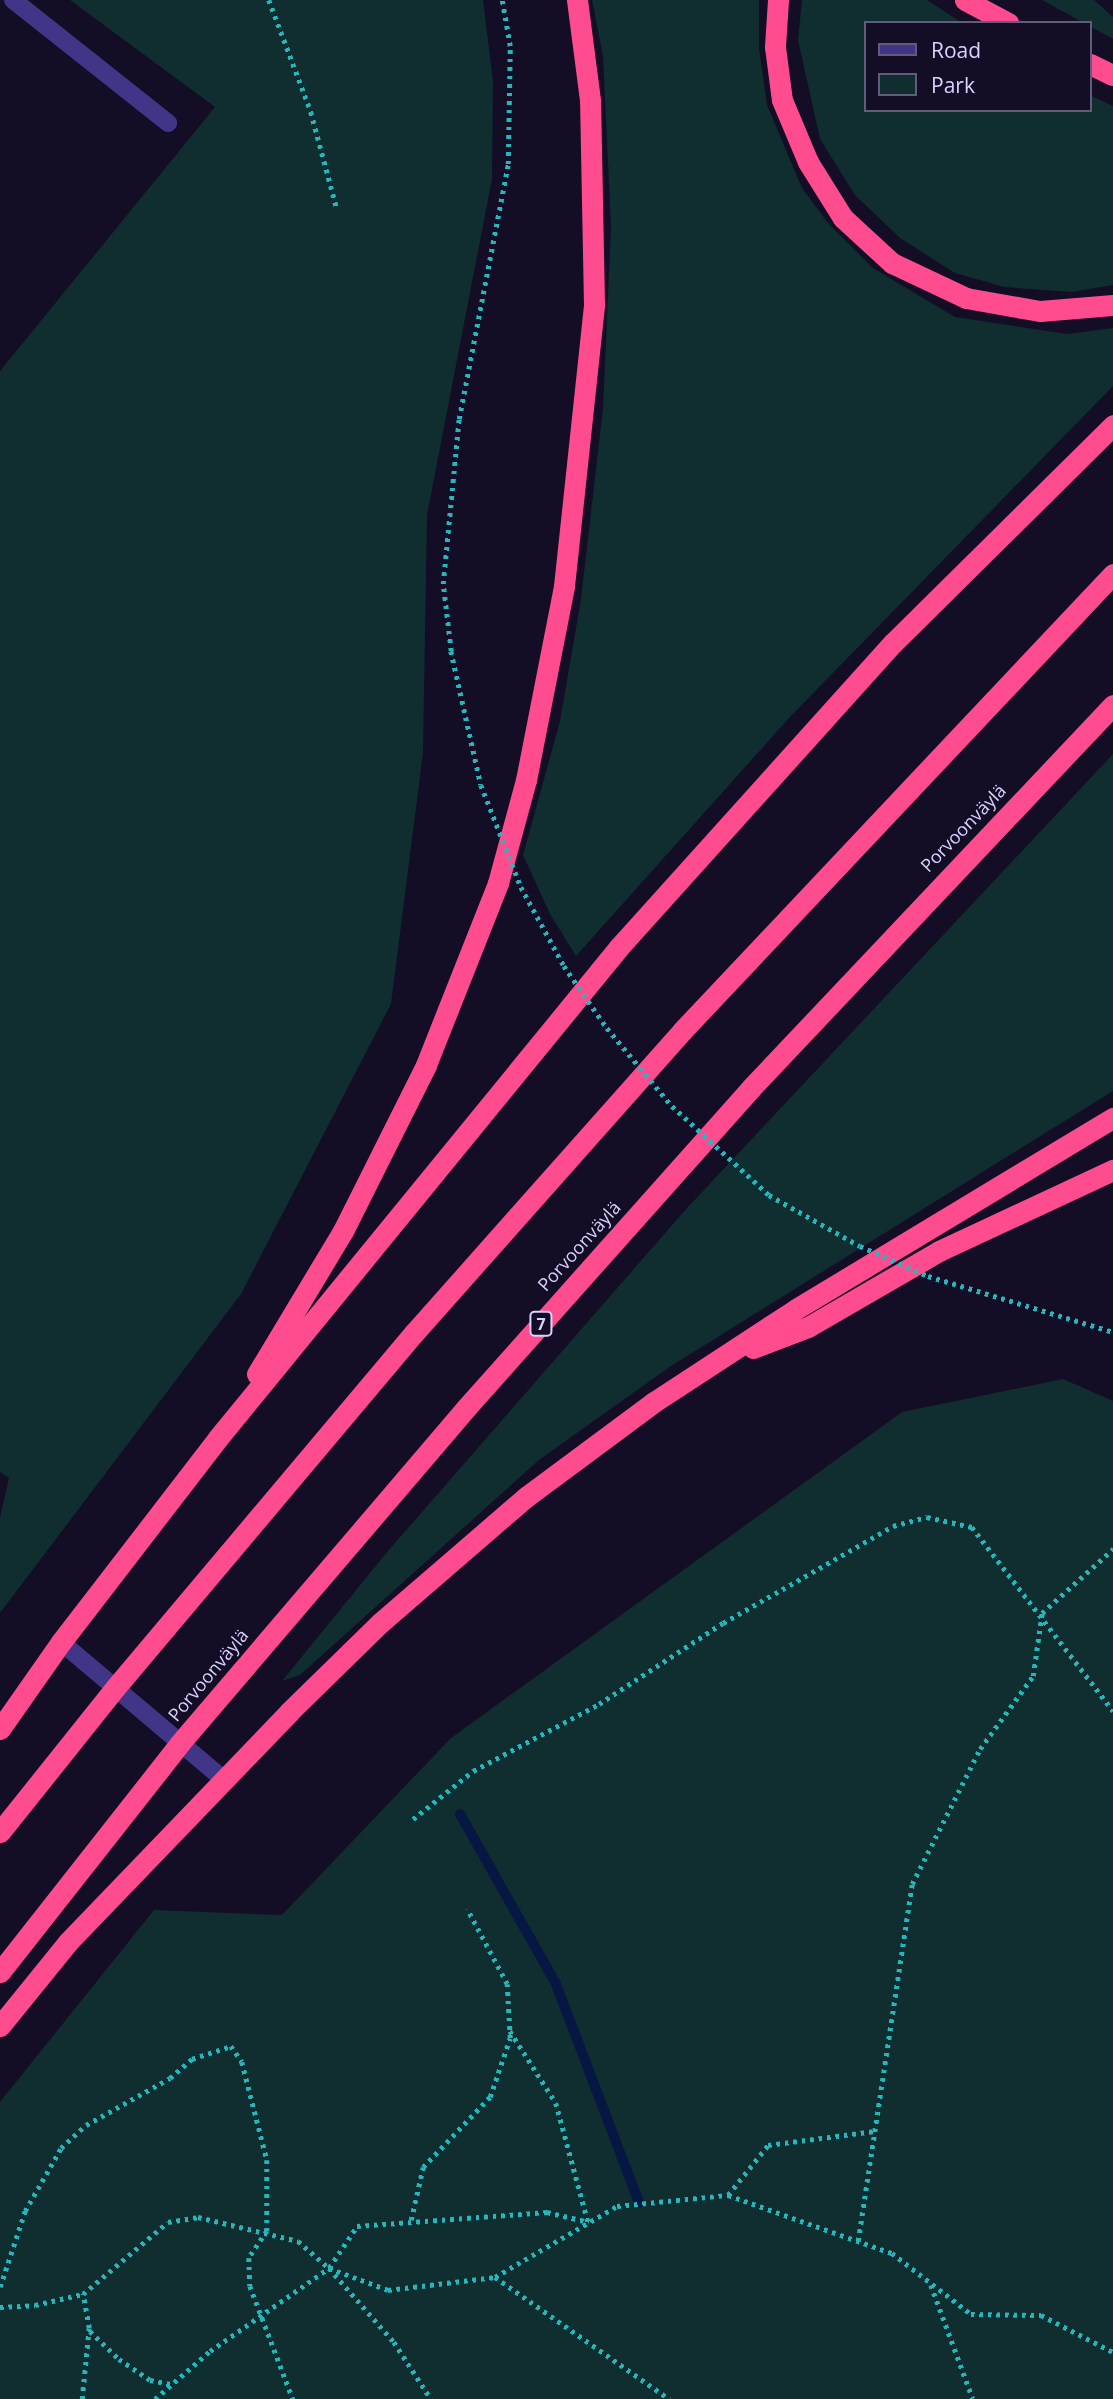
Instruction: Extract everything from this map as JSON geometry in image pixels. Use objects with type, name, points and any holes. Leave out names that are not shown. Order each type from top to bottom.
[{"type":"highway","points":[[218,1438],[343,1231],[426,1065],[498,883],[526,780],[564,586],[594,305],[590,100],[577,0]]},
{"type":"highway","points":[[778,0],[775,47],[782,100],[808,162],[842,218],[892,263],[966,298],[1040,311],[1113,305]]},
{"type":"highway","points":[[965,0],[1004,21]]},
{"type":"highway","points":[[1092,65],[1113,75]]},
{"type":"highway","points":[[0,1729],[61,1642],[218,1438],[620,946],[893,643],[1113,425]]},
{"type":"highway","points":[[0,1832],[115,1688],[414,1333],[682,1031],[1113,574]]},
{"type":"highway","name":"Porvoonväylä","points":[[0,1972],[180,1743],[466,1408],[751,1088],[1113,705]]},
{"type":"highway","points":[[0,2026],[68,1942],[223,1779],[380,1623],[526,1497],[796,1309],[1113,1118]]},
{"type":"highway","points":[[715,1363],[808,1327],[939,1251],[1113,1170]]},
{"type":"lane","points":[[13,0],[168,123]]},
{"type":"lane","points":[[61,1642],[223,1779]]},
{"type":"path","points":[[269,0],[311,112],[337,209]]},
{"type":"path","points":[[502,0],[510,46],[508,164],[459,419],[443,584],[451,651],[481,785],[521,887],[564,966],[607,1028],[672,1106],[769,1195],[860,1246],[987,1296],[1113,1332]]},
{"type":"path","points":[[413,1819],[473,1771],[599,1704],[723,1623],[893,1526],[927,1517],[972,1527],[1113,1711]]},
{"type":"path","points":[[858,2241],[912,1884],[980,1749],[1033,1676],[1041,1617],[1113,1549]]},
{"type":"path","points":[[411,2220],[423,2167],[490,2097],[509,2029],[507,1984],[467,1909]]},
{"type":"path","points":[[509,2029],[556,2103],[589,2222]]},
{"type":"path","points":[[0,2287],[25,2211],[61,2148],[86,2125],[170,2078],[192,2059],[230,2046],[242,2062],[267,2160],[267,2231],[249,2258],[250,2286],[293,2399]]},
{"type":"path","points":[[728,2195],[768,2145],[875,2131]]},
{"type":"path","points":[[329,2268],[388,2290],[495,2277],[617,2206],[728,2195],[892,2253],[971,2314],[1041,2315],[1113,2351]]},
{"type":"path","points":[[155,2399],[262,2313],[329,2268],[357,2225],[547,2212],[589,2222]]},
{"type":"path","points":[[0,2307],[35,2305],[83,2294],[168,2222],[198,2217],[267,2231],[298,2241],[329,2268],[394,2342],[431,2399]]},
{"type":"path","points":[[495,2277],[669,2399]]},
{"type":"path","points":[[930,2282],[973,2399]]},
{"type":"path","points":[[82,2399],[89,2330],[83,2294]]},
{"type":"path","points":[[89,2330],[119,2359],[150,2380],[172,2384]]},
{"type":"green space","points":[[70,0],[483,0],[493,81],[492,179],[427,515],[423,753],[391,1004],[241,1294],[0,1613],[0,1518],[9,1478],[0,1472],[0,371],[215,107]]},
{"type":"green space","points":[[592,0],[759,0],[759,48],[767,105],[802,188],[828,223],[873,268],[955,317],[1067,334],[1113,328],[1113,386],[789,718],[576,956],[550,914],[523,855],[560,721],[581,599],[603,408],[611,227],[603,56]]},
{"type":"green space","points":[[802,0],[927,0],[959,21],[864,21],[864,112],[1092,112],[1092,96],[1113,106],[1113,285],[1072,292],[1004,287],[955,273],[900,238],[855,195],[820,139],[798,40]]},
{"type":"green space","points":[[1042,0],[1094,0],[1113,17],[1113,39],[1092,27],[1092,21],[1080,21]]},
{"type":"green space","points":[[1113,754],[1113,1091],[671,1366],[539,1460],[300,1675],[282,1681],[388,1551],[687,1208]]},
{"type":"green space","points":[[1063,1379],[1113,1401],[1113,2399],[0,2399],[0,2102],[154,1910],[282,1915],[451,1738],[902,1412]]},
{"type":"waterway","points":[[460,1814],[556,1984],[639,2203]]}]
